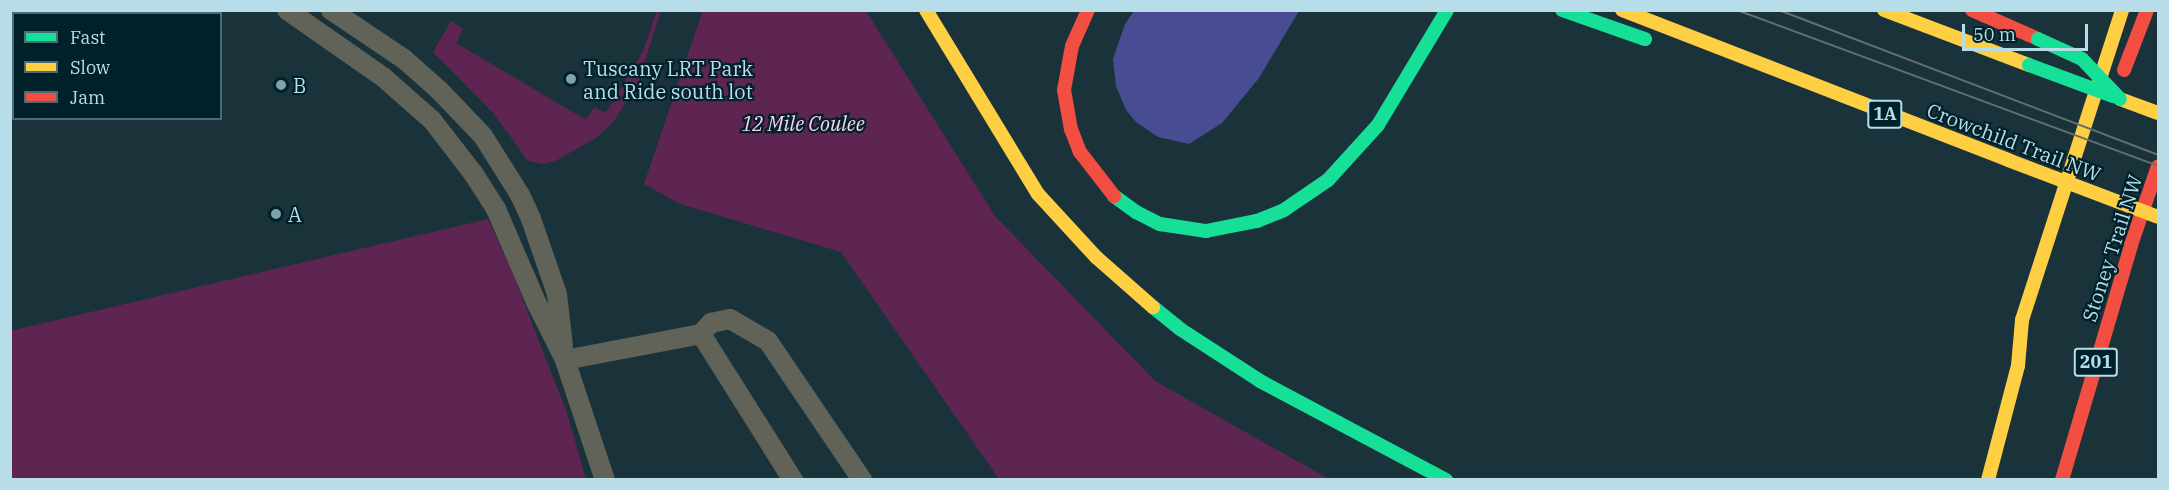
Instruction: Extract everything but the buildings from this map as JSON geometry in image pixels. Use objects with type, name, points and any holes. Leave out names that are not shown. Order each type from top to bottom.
[{"type":"highway","points":[[926,10],[1038,194],[1096,257],[1139,296],[1180,329],[1260,381],[1446,480]]},
{"type":"highway","points":[[1088,10],[1072,46],[1064,90],[1071,129],[1080,152],[1113,195],[1136,212],[1160,224],[1206,231],[1257,221],[1284,210],[1328,180],[1378,125],[1447,10]]},
{"type":"highway","points":[[1562,10],[1656,43]]},
{"type":"highway","name":"Crowchild Trail NW","points":[[1622,10],[1763,67],[2158,217]]},
{"type":"highway","points":[[1884,10],[2158,113]]},
{"type":"highway","points":[[1972,10],[2082,59],[2120,99]]},
{"type":"highway","points":[[2018,366],[2022,320],[2122,10]]},
{"type":"highway","points":[[2107,112],[2147,10]]},
{"type":"highway","points":[[1720,64],[1763,67]]},
{"type":"highway","name":"Stoney Trail NW","points":[[2062,480],[2131,245],[2158,166]]},
{"type":"highway","points":[[2078,198],[2085,177]]},
{"type":"highway","points":[[1988,480],[2018,366],[2066,230]]},
{"type":"street","points":[[286,10],[383,77],[432,120],[473,173],[496,209],[536,302],[565,360],[605,480]]},
{"type":"street","points":[[331,10],[404,59],[440,91],[483,136],[520,195],[541,246],[557,294],[565,360]]},
{"type":"street","points":[[565,360],[701,334],[711,323],[730,319],[768,341],[862,480]]},
{"type":"street","points":[[701,334],[793,480]]},
{"type":"green space","points":[[657,10],[661,11],[638,83],[614,121],[596,138],[557,160],[544,164],[528,161],[494,114],[433,52],[451,21],[463,29],[456,43],[586,120],[594,107],[606,113],[643,51]]},
{"type":"green space","name":"12 Mile Coulee","points":[[703,10],[866,11],[995,216],[1155,381],[1329,479],[999,479],[841,252],[680,204],[644,184]]},
{"type":"green space","points":[[488,219],[511,269],[567,413],[586,479],[11,479],[10,331]]},
{"type":"shaded area","points":[[1134,11],[1299,11],[1259,78],[1222,123],[1189,144],[1158,137],[1136,122],[1126,110],[1116,86],[1113,59],[1125,24]]},
{"type":"tram line","points":[[1737,10],[2158,166]]},
{"type":"tram line","points":[[1779,10],[2158,155]]},
{"type":"traffic: fast","points":[[1114,196],[1136,212],[1160,224],[1206,231],[1257,221],[1284,210],[1328,180],[1378,125],[1447,10]]},
{"type":"traffic: fast","points":[[1562,10],[1645,39]]},
{"type":"traffic: fast","points":[[2038,39],[2082,59],[2120,99]]},
{"type":"traffic: fast","points":[[2029,65],[2113,96]]},
{"type":"traffic: fast","points":[[1153,307],[1180,329],[1260,381],[1446,480]]},
{"type":"traffic: slow","points":[[926,10],[1038,194],[1096,257],[1153,307]]},
{"type":"traffic: slow","points":[[1622,10],[2008,160]]},
{"type":"traffic: slow","points":[[1884,10],[2029,65]]},
{"type":"traffic: slow","points":[[1988,480],[2018,366],[2022,320],[2122,10]]},
{"type":"traffic: slow","points":[[2120,99],[2158,113]]},
{"type":"traffic: slow","points":[[2008,160],[2158,217]]},
{"type":"traffic: jam","points":[[1088,10],[1072,46],[1064,90],[1071,129],[1080,152],[1114,196]]},
{"type":"traffic: jam","points":[[1972,10],[2038,39]]},
{"type":"traffic: jam","points":[[2124,70],[2147,10]]},
{"type":"traffic: jam","points":[[2062,480],[2131,245],[2158,166]]},
{"type":"place","name":"Tuscany LRT Park and Ride south lot","points":[[571,79]]},
{"type":"place","name":"B","points":[[281,85]]},
{"type":"place","name":"A","points":[[276,214]]}]
